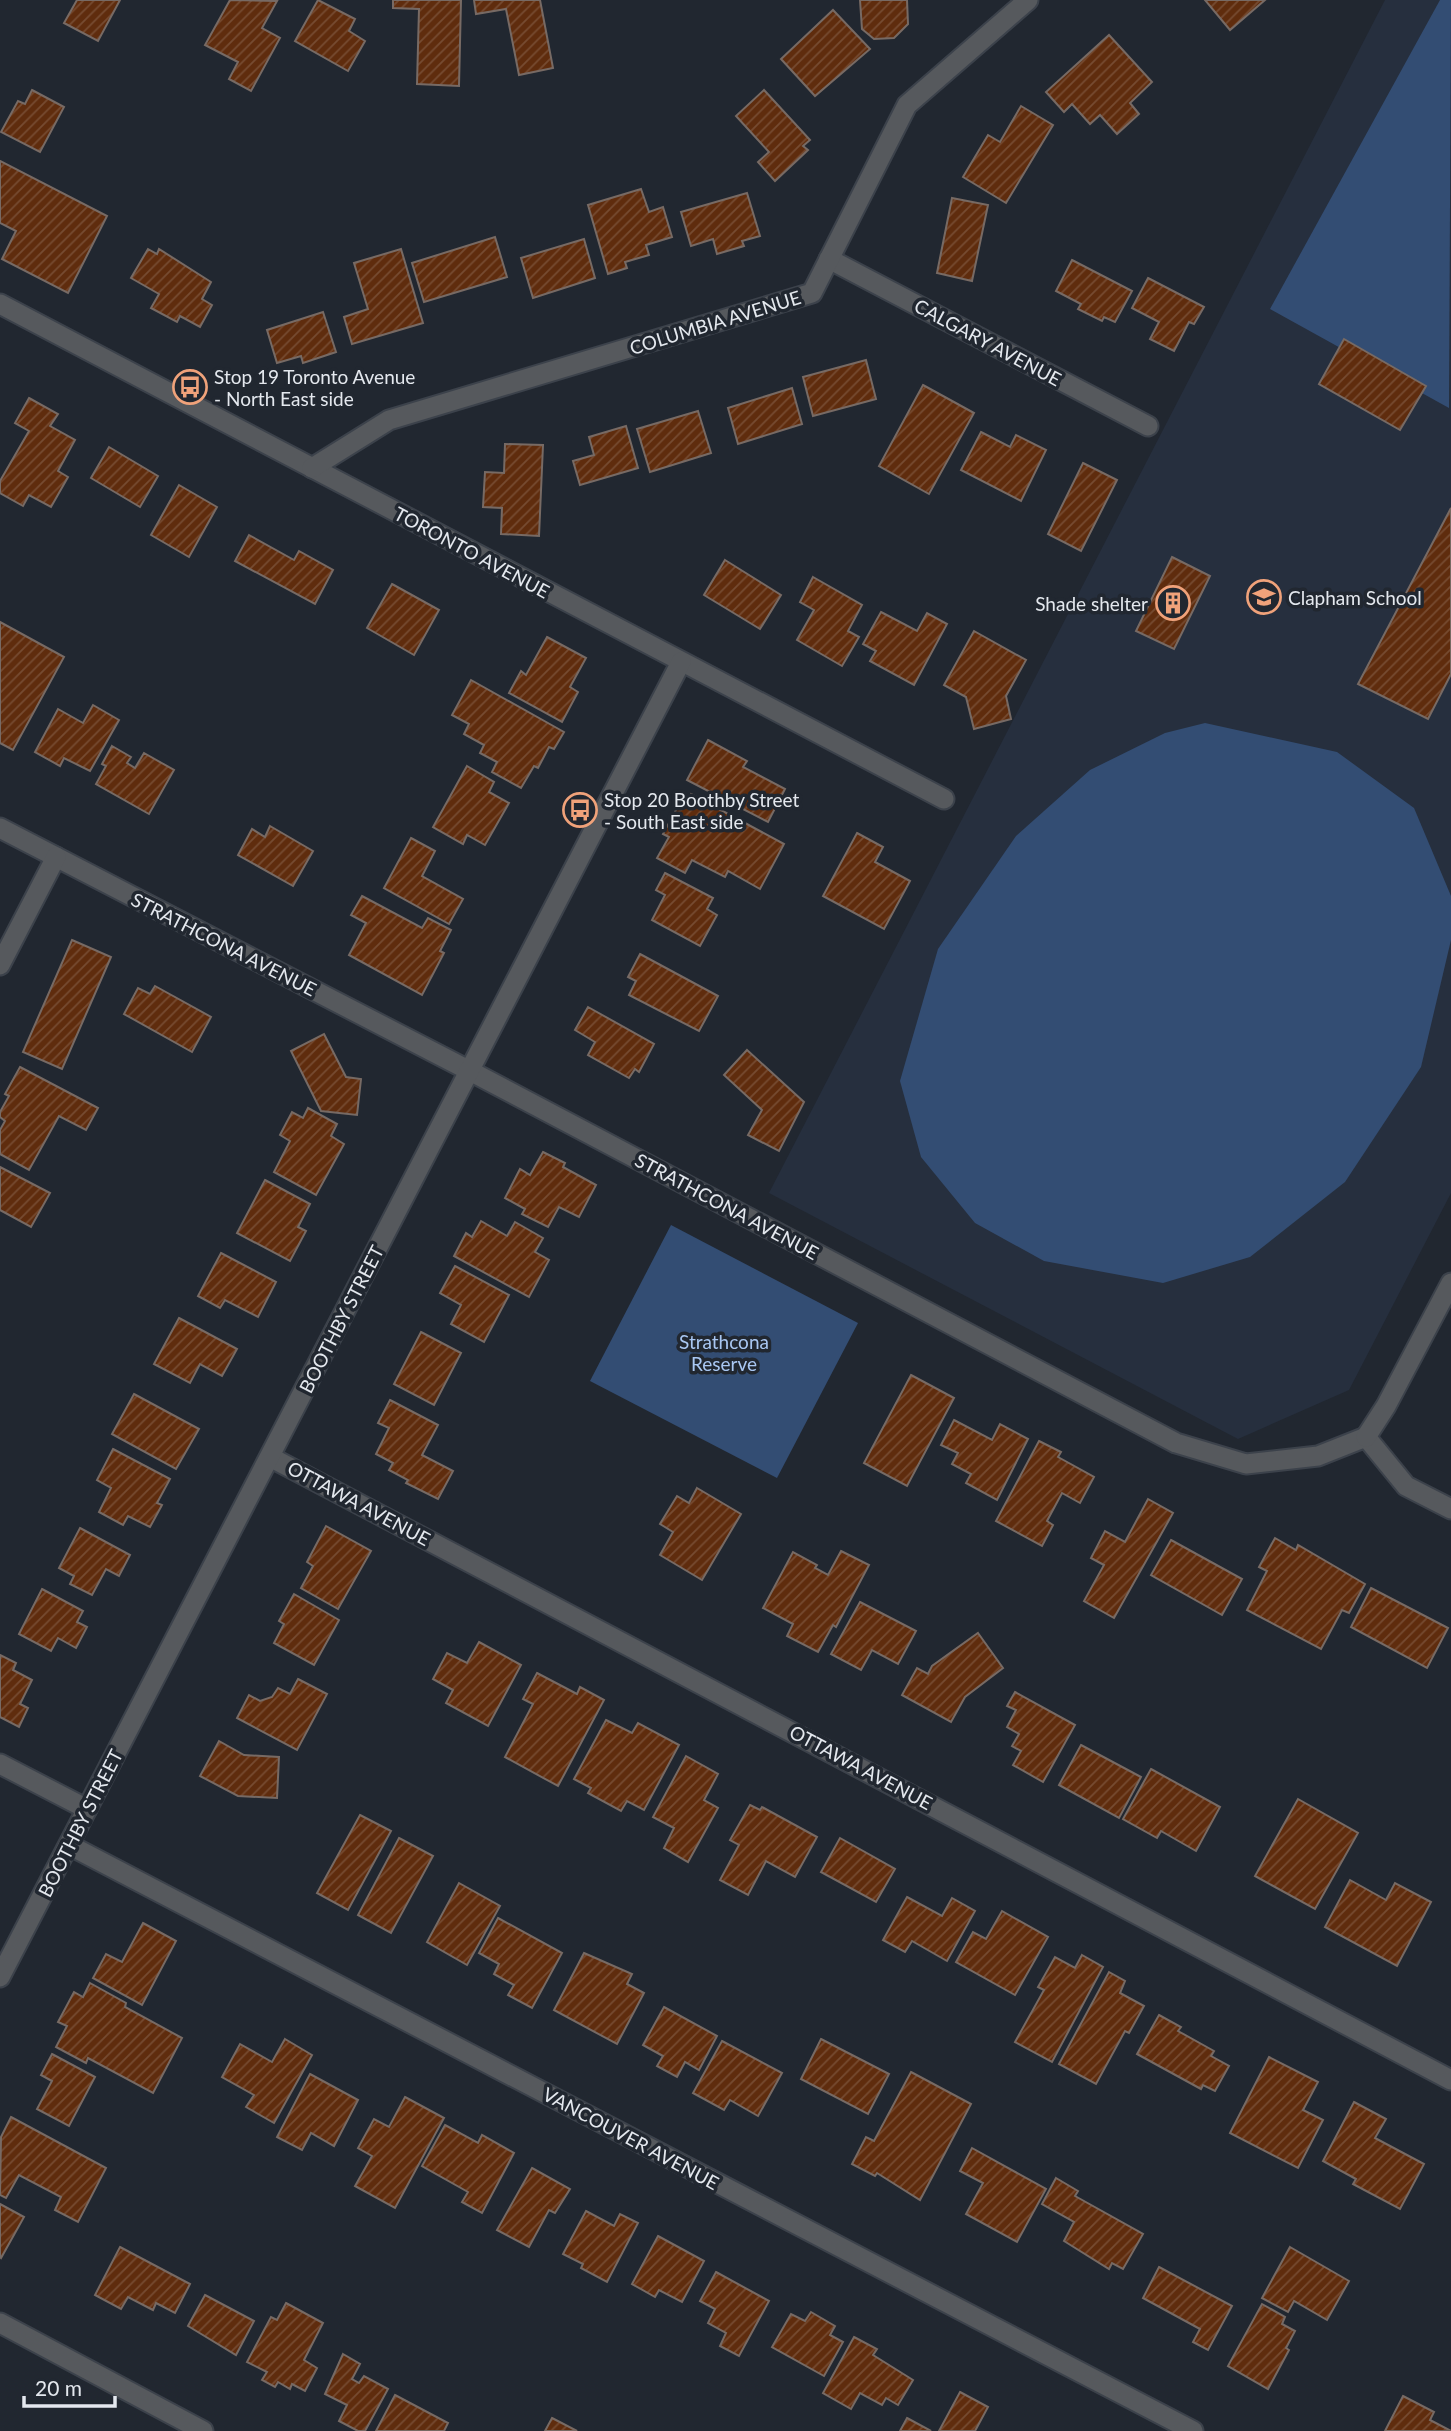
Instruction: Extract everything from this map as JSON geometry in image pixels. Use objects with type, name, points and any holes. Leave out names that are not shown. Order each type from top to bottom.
[{"type":"street","name":"COLUMBIA AVENUE","points":[[312,468],[388,420],[812,293],[907,105],[1028,0]]},
{"type":"street","name":"CALGARY AVENUE","points":[[829,259],[1148,426]]},
{"type":"street","name":"TORONTO AVENUE","points":[[0,304],[944,799]]},
{"type":"street","name":"BOOTHBY STREET","points":[[0,1977],[681,662]]},
{"type":"street","name":"STRATHCONA AVENUE","points":[[0,828],[470,1071],[1176,1443],[1246,1464],[1318,1456],[1366,1437]]},
{"type":"street","points":[[0,965],[56,857]]},
{"type":"street","points":[[1451,1283],[1386,1406],[1366,1437],[1406,1486],[1451,1509]]},
{"type":"street","name":"OTTAWA AVENUE","points":[[270,1457],[1451,2080]]},
{"type":"street","points":[[0,1765],[87,1809]]},
{"type":"street","name":"VANCOUVER AVENUE","points":[[69,1845],[1193,2431]]},
{"type":"street","points":[[0,2323],[203,2431]]},
{"type":"shaded area","name":"Clapham School","points":[[1385,0],[1451,0],[1451,1193],[1349,1390],[1238,1439],[769,1193]]},
{"type":"green space","points":[[1440,0],[1451,0],[1449,408],[1270,309]]},
{"type":"green space","points":[[1205,723],[1337,752],[1414,808],[1451,896],[1451,940],[1421,1067],[1345,1182],[1250,1257],[1163,1283],[1044,1261],[975,1223],[921,1157],[900,1081],[938,949],[1016,836],[1090,770],[1165,733]]},
{"type":"green space","name":"Strathcona Reserve","points":[[671,1225],[858,1323],[777,1478],[590,1381]]},
{"type":"building","points":[[77,0],[120,0],[98,41],[64,23]]},
{"type":"building","points":[[230,0],[277,1],[262,28],[280,38],[251,91],[229,79],[238,62],[205,45]]},
{"type":"building","points":[[318,0],[355,19],[349,31],[365,41],[348,71],[295,41]]},
{"type":"building","points":[[393,0],[461,0],[459,86],[417,84],[419,9],[393,8]]},
{"type":"building","points":[[474,0],[540,0],[553,68],[519,75],[506,9],[476,14]]},
{"type":"building","points":[[860,0],[907,0],[908,24],[894,38],[874,39],[862,29]]},
{"type":"building","points":[[1205,0],[1265,0],[1230,30]]},
{"type":"building","points":[[833,10],[870,49],[815,96],[781,59]]},
{"type":"building","points":[[1109,35],[1152,82],[1130,103],[1139,114],[1117,134],[1100,115],[1090,124],[1072,104],[1064,112],[1046,92]]},
{"type":"building","points":[[32,90],[64,107],[40,152],[1,132],[18,101],[25,104]]},
{"type":"building","points":[[764,90],[810,140],[803,146],[808,150],[775,181],[758,162],[769,152],[736,116]]},
{"type":"building","points":[[1021,106],[1053,125],[1006,203],[963,177],[988,135],[1000,142]]},
{"type":"building","points":[[0,161],[107,216],[68,293],[2,259],[16,231],[0,223]]},
{"type":"building","points":[[641,189],[649,212],[663,207],[672,237],[646,245],[649,255],[625,262],[627,268],[608,274],[588,205]]},
{"type":"building","points":[[747,193],[760,236],[742,241],[744,246],[717,254],[713,239],[691,246],[681,212]]},
{"type":"building","points":[[952,198],[988,205],[972,281],[937,273]]},
{"type":"building","points":[[495,237],[507,277],[424,302],[412,263]]},
{"type":"building","points":[[584,239],[595,278],[533,298],[521,258]]},
{"type":"building","points":[[148,249],[157,254],[159,249],[211,282],[202,299],[212,305],[200,327],[180,316],[177,322],[151,308],[159,294],[131,278]]},
{"type":"building","points":[[401,249],[423,323],[352,344],[344,317],[368,309],[354,263]]},
{"type":"building","points":[[1072,260],[1132,291],[1115,322],[1104,317],[1102,321],[1078,309],[1081,304],[1056,291]]},
{"type":"building","points":[[1148,278],[1204,307],[1194,324],[1189,322],[1174,351],[1150,339],[1159,322],[1132,308]]},
{"type":"building","points":[[323,312],[336,352],[303,363],[301,356],[277,363],[267,330]]},
{"type":"building","points":[[1344,339],[1426,386],[1400,430],[1319,384]]},
{"type":"building","points":[[866,360],[876,399],[813,416],[803,377]]},
{"type":"building","points":[[923,385],[974,413],[929,494],[879,466]]},
{"type":"building","points":[[792,388],[802,424],[738,444],[728,408]]},
{"type":"building","points":[[29,398],[58,414],[50,426],[75,440],[58,471],[68,477],[51,507],[29,495],[23,506],[0,493],[0,481],[29,431],[15,423]]},
{"type":"building","points":[[698,411],[711,453],[650,472],[637,429]]},
{"type":"building","points":[[626,426],[638,468],[580,485],[573,461],[594,455],[589,437]]},
{"type":"building","points":[[981,432],[1010,447],[1016,435],[1046,450],[1021,501],[961,470]]},
{"type":"building","points":[[505,444],[543,445],[539,536],[501,534],[502,508],[483,507],[485,472],[504,473]]},
{"type":"building","points":[[109,447],[158,476],[140,507],[91,478]]},
{"type":"building","points":[[1083,463],[1117,480],[1081,551],[1048,534]]},
{"type":"building","points":[[179,485],[217,507],[189,557],[151,535]]},
{"type":"building","points":[[1451,508],[1451,674],[1428,719],[1358,684]]},
{"type":"building","points":[[249,535],[294,560],[299,551],[333,570],[315,604],[235,561]]},
{"type":"building","name":"Shade shelter","points":[[1172,557],[1210,576],[1174,649],[1136,631]]},
{"type":"building","points":[[725,560],[781,595],[760,629],[704,595]]},
{"type":"building","points":[[813,577],[862,605],[848,631],[859,637],[842,666],[797,640],[814,610],[800,602]]},
{"type":"building","points":[[392,584],[439,610],[414,655],[367,628]]},
{"type":"building","points":[[881,612],[917,631],[927,613],[947,624],[914,685],[870,661],[876,651],[863,644]]},
{"type":"building","points":[[0,622],[64,657],[13,750],[0,743]]},
{"type":"building","points":[[974,631],[1026,660],[1006,696],[1011,719],[974,729],[966,697],[944,685]]},
{"type":"building","points":[[547,637],[586,658],[570,687],[578,692],[562,722],[509,693],[521,671],[526,675]]},
{"type":"building","points":[[471,680],[564,732],[554,749],[549,747],[538,768],[534,766],[521,788],[492,772],[497,762],[480,753],[484,745],[464,734],[469,724],[452,715]]},
{"type":"building","points":[[93,705],[119,720],[90,771],[64,758],[60,766],[35,752],[58,709],[83,723]]},
{"type":"building","points":[[708,740],[747,761],[743,767],[785,789],[768,822],[687,780]]},
{"type":"building","points":[[112,746],[131,757],[127,763],[135,768],[144,753],[174,770],[149,814],[96,784],[106,766],[102,764]]},
{"type":"building","points":[[467,766],[494,782],[489,792],[509,803],[485,845],[467,835],[463,844],[433,827]]},
{"type":"building","points":[[691,794],[784,844],[760,889],[728,871],[725,877],[692,860],[685,873],[657,858],[669,837],[663,834],[682,799],[687,802]]},
{"type":"building","points":[[270,826],[313,851],[293,886],[238,855],[252,829],[265,837]]},
{"type":"building","points":[[857,833],[883,847],[875,862],[910,881],[884,929],[823,896]]},
{"type":"building","points":[[411,838],[435,851],[422,876],[463,899],[449,924],[384,888]]},
{"type":"building","points":[[665,873],[713,898],[707,909],[717,915],[700,946],[652,920],[665,895],[656,890]]},
{"type":"building","points":[[362,896],[422,928],[428,918],[451,930],[440,951],[444,953],[422,995],[349,955],[366,923],[351,915]]},
{"type":"building","points":[[72,940],[111,957],[62,1069],[23,1052]]},
{"type":"building","points":[[640,954],[718,996],[699,1031],[629,995],[636,981],[628,977]]},
{"type":"building","points":[[155,986],[211,1017],[192,1052],[124,1014],[138,988],[150,994]]},
{"type":"building","points":[[588,1007],[654,1044],[639,1072],[635,1069],[629,1078],[588,1055],[595,1042],[575,1030]]},
{"type":"building","points":[[324,1034],[346,1077],[361,1079],[357,1115],[321,1111],[291,1051]]},
{"type":"building","points":[[747,1050],[804,1102],[779,1151],[748,1135],[762,1110],[724,1075]]},
{"type":"building","points":[[20,1067],[98,1108],[86,1130],[59,1116],[29,1170],[0,1154],[0,1130],[5,1121],[0,1117],[0,1112],[9,1096],[5,1094]]},
{"type":"building","points":[[308,1108],[337,1124],[331,1136],[344,1144],[316,1195],[274,1172],[290,1141],[280,1135],[292,1112],[303,1118]]},
{"type":"building","points":[[543,1152],[565,1163],[563,1167],[596,1185],[579,1217],[559,1207],[548,1227],[522,1214],[525,1209],[505,1198],[520,1169],[530,1175]]},
{"type":"building","points":[[0,1167],[50,1193],[31,1227],[0,1210]]},
{"type":"building","points":[[265,1180],[310,1204],[298,1227],[306,1231],[290,1261],[237,1233]]},
{"type":"building","points":[[481,1221],[507,1236],[515,1222],[543,1238],[535,1252],[549,1260],[529,1297],[454,1256],[466,1233],[472,1237]]},
{"type":"building","points":[[221,1253],[276,1282],[258,1317],[225,1300],[220,1308],[198,1296]]},
{"type":"building","points":[[455,1266],[509,1295],[484,1342],[451,1324],[461,1305],[440,1293]]},
{"type":"building","points":[[179,1318],[237,1349],[222,1376],[200,1364],[190,1383],[154,1364]]},
{"type":"building","points":[[421,1332],[461,1353],[434,1405],[394,1384]]},
{"type":"building","points":[[911,1375],[954,1398],[907,1486],[864,1463]]},
{"type":"building","points":[[134,1394],[199,1429],[176,1469],[112,1434]]},
{"type":"building","points":[[390,1400],[438,1425],[422,1455],[453,1471],[438,1499],[406,1483],[408,1480],[389,1470],[393,1463],[376,1454],[389,1428],[378,1423]]},
{"type":"building","points":[[954,1420],[992,1440],[1000,1424],[1028,1439],[997,1500],[966,1483],[971,1474],[952,1464],[958,1453],[941,1445]]},
{"type":"building","points":[[1039,1441],[1061,1452],[1058,1457],[1094,1477],[1080,1503],[1062,1493],[1047,1521],[1053,1525],[1042,1546],[996,1521]]},
{"type":"building","points":[[113,1449],[170,1479],[157,1503],[162,1505],[150,1527],[128,1516],[123,1525],[99,1512],[111,1488],[97,1480]]},
{"type":"building","points":[[697,1488],[741,1514],[702,1580],[660,1555],[673,1532],[660,1524],[677,1496],[689,1503]]},
{"type":"building","points":[[1148,1499],[1173,1513],[1114,1618],[1084,1601],[1104,1565],[1091,1558],[1105,1531],[1125,1542]]},
{"type":"building","points":[[326,1526],[371,1551],[338,1609],[301,1588],[313,1566],[307,1562]]},
{"type":"building","points":[[80,1528],[130,1555],[119,1576],[106,1569],[92,1595],[70,1584],[74,1576],[59,1568]]},
{"type":"building","points":[[1275,1538],[1296,1550],[1298,1545],[1365,1584],[1349,1613],[1342,1610],[1321,1649],[1247,1610],[1267,1571],[1259,1567]]},
{"type":"building","points":[[1171,1540],[1242,1579],[1222,1615],[1151,1575]]},
{"type":"building","points":[[841,1551],[869,1565],[836,1627],[833,1625],[818,1652],[787,1636],[793,1624],[763,1608],[793,1552],[817,1565],[815,1568],[828,1575]]},
{"type":"building","points":[[1371,1588],[1448,1628],[1427,1668],[1351,1627]]},
{"type":"building","points":[[42,1589],[83,1611],[77,1622],[87,1627],[76,1648],[58,1638],[51,1651],[19,1634]]},
{"type":"building","points":[[294,1594],[339,1620],[314,1665],[274,1643],[284,1624],[279,1621]]},
{"type":"building","points":[[860,1602],[916,1631],[898,1664],[872,1650],[861,1670],[831,1654]]},
{"type":"building","points":[[978,1633],[1003,1668],[965,1697],[951,1722],[902,1695],[917,1668],[928,1674],[932,1666]]},
{"type":"building","points":[[479,1642],[521,1665],[488,1726],[446,1703],[453,1690],[433,1679],[447,1653],[467,1663]]},
{"type":"building","points":[[0,1655],[16,1663],[13,1670],[32,1680],[20,1704],[28,1708],[19,1727],[0,1717]]},
{"type":"building","points":[[537,1673],[577,1694],[580,1687],[604,1700],[558,1786],[505,1757],[533,1704],[523,1699]]},
{"type":"building","points":[[298,1679],[327,1694],[297,1750],[237,1718],[249,1695],[260,1701],[272,1697],[278,1688],[290,1694]]},
{"type":"building","points":[[1015,1692],[1075,1725],[1043,1782],[1013,1765],[1021,1751],[1012,1746],[1019,1734],[1007,1727],[1016,1710],[1007,1706]]},
{"type":"building","points":[[606,1720],[632,1733],[638,1723],[679,1745],[644,1810],[627,1801],[621,1811],[588,1793],[591,1788],[574,1779]]},
{"type":"building","points":[[219,1741],[244,1755],[279,1757],[277,1798],[238,1796],[200,1776]]},
{"type":"building","points":[[1081,1745],[1141,1777],[1119,1818],[1059,1785]]},
{"type":"building","points":[[686,1756],[718,1774],[704,1800],[718,1808],[688,1862],[664,1848],[674,1828],[653,1817]]},
{"type":"building","points":[[1151,1769],[1220,1807],[1196,1851],[1161,1831],[1157,1838],[1123,1819]]},
{"type":"building","points":[[1298,1799],[1358,1833],[1315,1909],[1255,1876]]},
{"type":"building","points":[[750,1805],[760,1810],[762,1807],[817,1837],[795,1877],[766,1861],[748,1895],[720,1880],[739,1845],[730,1840]]},
{"type":"building","points":[[360,1815],[391,1831],[348,1910],[317,1893]]},
{"type":"building","points":[[399,1838],[433,1856],[391,1933],[358,1915]]},
{"type":"building","points":[[840,1838],[895,1869],[876,1902],[821,1872]]},
{"type":"building","points":[[1350,1880],[1386,1900],[1395,1883],[1431,1902],[1397,1966],[1325,1927]]},
{"type":"building","points":[[459,1883],[500,1906],[467,1965],[427,1942]]},
{"type":"building","points":[[907,1897],[942,1916],[952,1898],[975,1911],[947,1961],[912,1941],[905,1952],[883,1940]]},
{"type":"building","points":[[1002,1911],[1048,1937],[1015,1995],[956,1962],[973,1932],[986,1939]]},
{"type":"building","points":[[498,1918],[562,1953],[532,2008],[508,1995],[514,1985],[494,1974],[499,1964],[479,1953]]},
{"type":"building","points":[[143,1923],[176,1941],[142,2005],[93,1978],[106,1954],[122,1962]]},
{"type":"building","points":[[584,1953],[632,1974],[627,1984],[644,1993],[617,2044],[554,2010]]},
{"type":"building","points":[[1082,1955],[1103,1967],[1052,2062],[1015,2042],[1044,1990],[1038,1987],[1055,1957],[1075,1968]]},
{"type":"building","points":[[1109,1972],[1125,1981],[1120,1993],[1144,2006],[1129,2033],[1125,2031],[1096,2084],[1059,2064]]},
{"type":"building","points":[[90,1983],[126,2003],[125,2007],[182,2038],[153,2093],[88,2058],[86,2063],[56,2047],[67,2026],[58,2022],[74,1992],[83,1997]]},
{"type":"building","points":[[664,2007],[717,2036],[699,2070],[685,2062],[677,2077],[657,2066],[663,2056],[643,2045]]},
{"type":"building","points":[[1159,2015],[1181,2027],[1178,2031],[1214,2051],[1211,2056],[1229,2066],[1215,2091],[1203,2085],[1201,2089],[1137,2054]]},
{"type":"building","points":[[285,2039],[312,2055],[274,2123],[246,2107],[254,2095],[222,2077],[240,2044],[272,2062]]},
{"type":"building","points":[[821,2039],[889,2074],[868,2114],[801,2079]]},
{"type":"building","points":[[722,2041],[782,2073],[758,2116],[730,2100],[724,2110],[693,2093]]},
{"type":"building","points":[[52,2054],[95,2077],[69,2126],[37,2109],[52,2081],[41,2075]]},
{"type":"building","points":[[1269,2057],[1318,2082],[1303,2110],[1323,2120],[1298,2168],[1230,2133]]},
{"type":"building","points":[[911,2072],[971,2104],[920,2200],[877,2173],[875,2176],[852,2164],[866,2137],[874,2141]]},
{"type":"building","points":[[310,2074],[358,2100],[334,2146],[311,2133],[302,2150],[277,2137]]},
{"type":"building","points":[[405,2097],[444,2118],[395,2208],[355,2186],[372,2156],[358,2148],[374,2119],[389,2127]]},
{"type":"building","points":[[1354,2102],[1386,2119],[1375,2138],[1424,2164],[1400,2209],[1353,2184],[1356,2179],[1323,2161]]},
{"type":"building","points":[[11,2117],[106,2168],[78,2222],[55,2210],[61,2197],[19,2175],[6,2198],[0,2195],[1,2137]]},
{"type":"building","points":[[445,2125],[478,2143],[482,2135],[514,2153],[482,2213],[462,2202],[468,2192],[422,2166]]},
{"type":"building","points":[[972,2148],[1046,2189],[1017,2242],[966,2214],[983,2183],[960,2171]]},
{"type":"building","points":[[532,2168],[570,2189],[555,2213],[549,2210],[529,2247],[497,2230]]},
{"type":"building","points":[[1056,2178],[1078,2191],[1075,2196],[1143,2234],[1123,2269],[1112,2263],[1109,2269],[1064,2241],[1074,2222],[1042,2204]]},
{"type":"building","points":[[0,2204],[24,2217],[1,2258],[0,2257]]},
{"type":"building","points":[[586,2211],[614,2226],[620,2214],[638,2223],[607,2282],[581,2268],[583,2264],[563,2254]]},
{"type":"building","points":[[658,2236],[704,2261],[682,2302],[659,2290],[655,2297],[632,2284]]},
{"type":"building","points":[[120,2247],[190,2284],[175,2313],[156,2303],[153,2310],[128,2297],[121,2309],[95,2295]]},
{"type":"building","points":[[1290,2247],[1349,2281],[1327,2320],[1294,2301],[1288,2312],[1262,2298]]},
{"type":"building","points":[[1159,2267],[1232,2306],[1208,2350],[1193,2342],[1200,2329],[1143,2298]]},
{"type":"building","points":[[716,2272],[769,2301],[739,2356],[720,2346],[726,2333],[708,2323],[715,2309],[700,2301]]},
{"type":"building","points":[[205,2295],[254,2321],[236,2355],[188,2326]]},
{"type":"building","points":[[286,2303],[323,2323],[304,2360],[317,2368],[305,2391],[292,2384],[290,2389],[278,2382],[275,2387],[262,2380],[267,2372],[247,2362],[271,2317],[277,2320]]},
{"type":"building","points":[[1262,2304],[1285,2317],[1282,2324],[1295,2331],[1286,2348],[1289,2350],[1268,2389],[1228,2366]]},
{"type":"building","points":[[811,2312],[835,2326],[830,2335],[843,2342],[824,2376],[772,2347],[791,2314],[805,2321]]},
{"type":"building","points":[[854,2337],[877,2349],[873,2355],[913,2380],[898,2405],[886,2398],[882,2405],[860,2393],[851,2409],[823,2393]]},
{"type":"building","points":[[343,2354],[360,2364],[352,2379],[359,2383],[364,2376],[388,2389],[365,2431],[358,2431],[339,2421],[347,2405],[325,2394]]},
{"type":"building","points":[[960,2392],[988,2407],[975,2431],[939,2431]]},
{"type":"building","points":[[395,2395],[448,2423],[444,2431],[376,2431]]},
{"type":"building","points":[[1403,2396],[1434,2412],[1430,2420],[1451,2431],[1385,2431]]},
{"type":"building","points":[[552,2418],[577,2431],[545,2431]]},
{"type":"building","points":[[907,2418],[931,2431],[900,2431]]},
{"type":"place","name":"Stop 19 Toronto Avenue - North East side","points":[[190,387]]},
{"type":"place","name":"Clapham School","points":[[1264,597]]},
{"type":"place","name":"Shade shelter","points":[[1173,603]]},
{"type":"place","name":"Stop 20 Boothby Street - South East side","points":[[580,810]]}]
